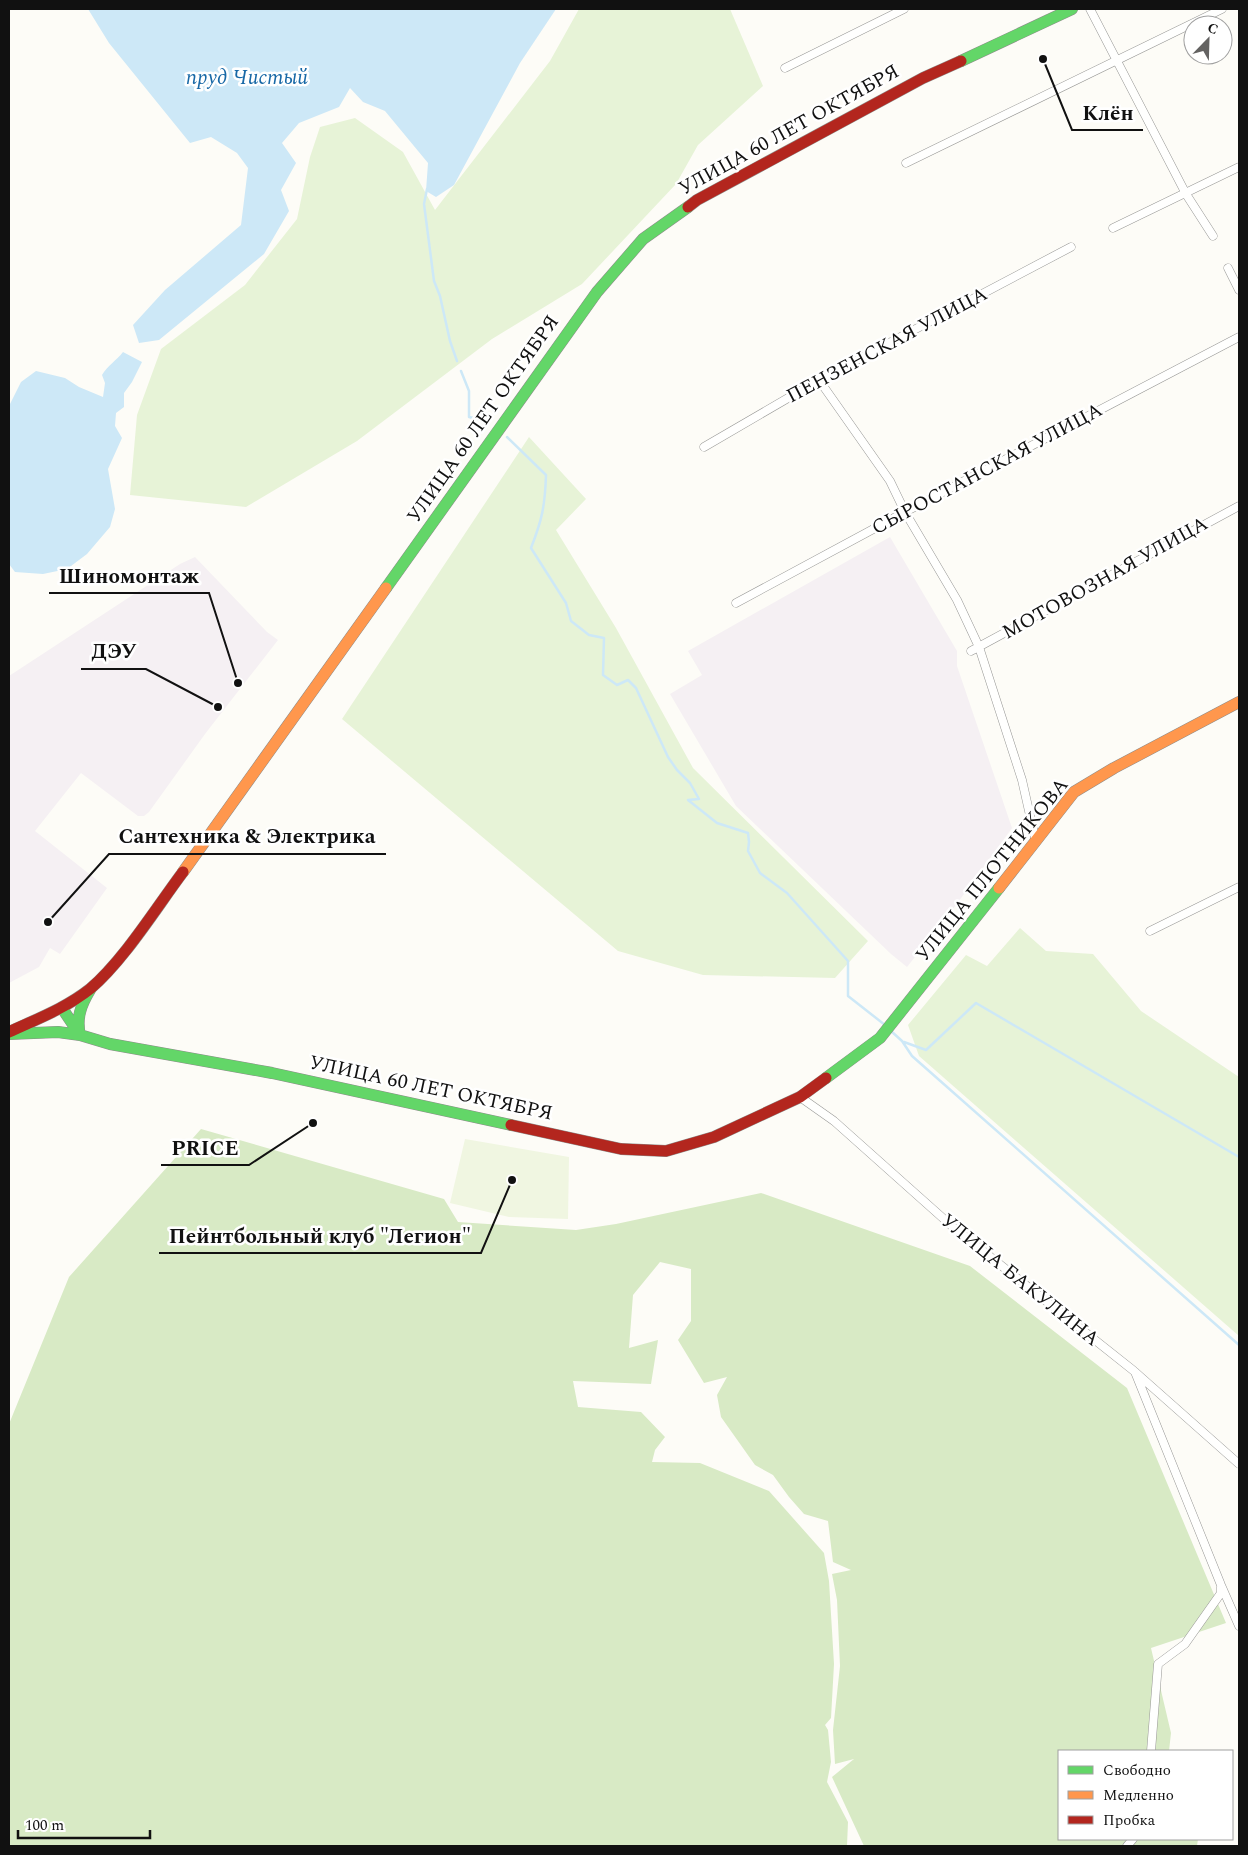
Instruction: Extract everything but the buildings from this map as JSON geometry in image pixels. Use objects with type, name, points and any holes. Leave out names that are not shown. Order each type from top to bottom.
[{"type":"main road","name":"УЛИЦА 60 ЛЕТ ОКТЯБРЯ","points":[[9,1033],[62,1008],[91,988],[119,959],[215,828],[597,292],[643,239],[697,200],[826,130],[923,78],[1072,9]]},
{"type":"main road","name":"УЛИЦА ПЛОТНИКОВА","points":[[800,1097],[880,1038],[1074,792],[1114,768],[1239,702]]},
{"type":"main road","points":[[80,1035],[78,1015],[91,988]]},
{"type":"main road","points":[[62,1008],[80,1035]]},
{"type":"main road","name":"УЛИЦА 60 ЛЕТ ОКТЯБРЯ","points":[[9,1033],[58,1032],[80,1035],[110,1044],[272,1073],[621,1149],[666,1151],[714,1137],[800,1097]]},
{"type":"street","points":[[785,68],[904,9]]},
{"type":"street","points":[[1090,9],[1186,194],[1213,236]]},
{"type":"street","points":[[906,163],[1222,9]]},
{"type":"street","points":[[1113,228],[1239,167]]},
{"type":"street","name":"ПЕНЗЕНСКАЯ УЛИЦА","points":[[704,448],[819,380],[1071,247]]},
{"type":"street","points":[[1228,268],[1239,290]]},
{"type":"street","name":"СЫРОСТАНСКАЯ УЛИЦА","points":[[736,603],[1239,337]]},
{"type":"street","points":[[819,380],[890,481],[905,512],[957,600],[979,647],[1022,780],[1036,842]]},
{"type":"street","name":"МОТОВОЗНАЯ УЛИЦА","points":[[971,651],[1239,506]]},
{"type":"street","points":[[1150,931],[1239,887]]},
{"type":"street","name":"УЛИЦА БАКУЛИНА","points":[[800,1097],[834,1121],[954,1228],[1134,1371],[1239,1464]]},
{"type":"street","points":[[1134,1371],[1239,1626]]},
{"type":"street","points":[[1151,1750],[1158,1664],[1185,1644],[1221,1593],[1221,1585]]},
{"type":"shaded area","points":[[890,537],[957,651],[957,666],[1012,828],[956,905],[907,967],[891,954],[736,806],[670,694],[702,675],[688,651]]},
{"type":"shaded area","points":[[195,557],[267,632],[278,640],[205,734],[149,812],[144,816],[138,816],[81,773],[35,831],[107,888],[60,954],[50,948],[39,967],[9,983],[9,676],[180,564]]},
{"type":"green space","points":[[579,9],[730,9],[763,86],[698,145],[676,184],[582,284],[492,339],[357,441],[246,507],[130,495],[137,415],[161,349],[245,285],[297,219],[310,157],[320,127],[355,118],[403,152],[435,210],[550,61]]},
{"type":"green space","points":[[529,437],[586,499],[556,530],[616,628],[693,768],[868,941],[835,978],[703,975],[618,951],[342,719]]},
{"type":"green space","points":[[1020,928],[1046,951],[1093,954],[1141,1011],[1239,1077],[1239,1336],[919,1056],[908,1025],[966,955],[987,966]]},
{"type":"green space","points":[[201,1129],[444,1199],[458,1222],[576,1230],[616,1224],[761,1193],[970,1266],[1127,1388],[1226,1623],[1151,1648],[1171,1733],[1169,1750],[1058,1750],[1058,1840],[1198,1840],[1197,1846],[864,1846],[832,1777],[854,1759],[835,1764],[833,1730],[840,1666],[837,1600],[832,1574],[851,1570],[833,1562],[828,1521],[804,1514],[773,1475],[755,1465],[721,1417],[717,1395],[727,1377],[704,1383],[678,1340],[691,1321],[691,1269],[660,1262],[633,1295],[629,1348],[658,1340],[651,1384],[573,1381],[578,1407],[641,1412],[665,1437],[655,1450],[652,1462],[700,1463],[769,1491],[824,1553],[829,1581],[834,1664],[831,1718],[825,1725],[828,1730],[831,1762],[827,1782],[848,1822],[847,1846],[9,1846],[9,1424],[69,1277]]},
{"type":"green space","points":[[465,1139],[569,1157],[568,1219],[509,1217],[450,1203]]},
{"type":"water","name":"пруд Чистый","points":[[88,9],[556,9],[520,63],[454,185],[436,197],[426,191],[428,163],[385,111],[363,102],[350,88],[339,107],[299,123],[282,143],[296,163],[281,190],[289,211],[264,254],[159,340],[139,343],[133,325],[165,290],[241,225],[248,168],[237,153],[211,137],[190,143],[109,43]]},
{"type":"water","points":[[123,352],[142,362],[124,393],[124,407],[116,413],[115,426],[122,438],[108,469],[115,509],[110,527],[87,554],[67,569],[43,574],[15,572],[9,564],[9,406],[21,382],[36,371],[65,378],[79,387],[103,397],[105,383],[102,375]]},
{"type":"waterway","points":[[427,189],[424,204],[434,281],[440,296],[450,341],[457,361]]},
{"type":"waterway","points":[[461,371],[469,391],[469,417],[486,421]]},
{"type":"waterway","points":[[507,437],[546,475],[542,513],[531,548],[566,603],[571,621],[589,635],[604,638],[603,675],[617,685],[628,680],[636,688],[668,757],[677,770],[690,783],[699,799],[688,800],[717,823],[748,833],[748,851],[760,873],[787,893],[848,961],[848,996],[885,1025]]},
{"type":"waterway","points":[[904,1042],[926,1050],[976,1003],[1239,1157]]},
{"type":"waterway","points":[[891,1031],[902,1041],[912,1056],[1239,1345]]},
{"type":"traffic: fast","points":[[961,61],[1072,9]]},
{"type":"traffic: fast","points":[[386,588],[597,292],[643,239],[688,207]]},
{"type":"traffic: fast","points":[[826,1078],[880,1038],[999,888]]},
{"type":"traffic: fast","points":[[9,1034],[58,1032],[80,1035],[80,1012],[90,990]]},
{"type":"traffic: fast","points":[[62,1008],[80,1035],[110,1044],[272,1073],[511,1125]]},
{"type":"traffic: slow","points":[[183,872],[386,588]]},
{"type":"traffic: slow","points":[[999,888],[1074,792],[1114,768],[1239,702]]},
{"type":"traffic: jam","points":[[688,207],[697,200],[923,78],[961,61]]},
{"type":"traffic: jam","points":[[9,1032],[61,1008],[90,989],[127,949],[183,872]]},
{"type":"traffic: jam","points":[[511,1125],[621,1149],[666,1151],[714,1137],[800,1097],[826,1078]]},
{"type":"place","name":"Клён","points":[[1043,59]]},
{"type":"place","name":"Шиномонтаж","points":[[238,683]]},
{"type":"place","name":"ДЭУ","points":[[218,707]]},
{"type":"place","name":"Сантехника & Электрика","points":[[48,922]]},
{"type":"place","name":"PRICE","points":[[313,1123]]},
{"type":"place","name":"Пейнтбольный клуб \"Легион\"","points":[[512,1180]]}]
